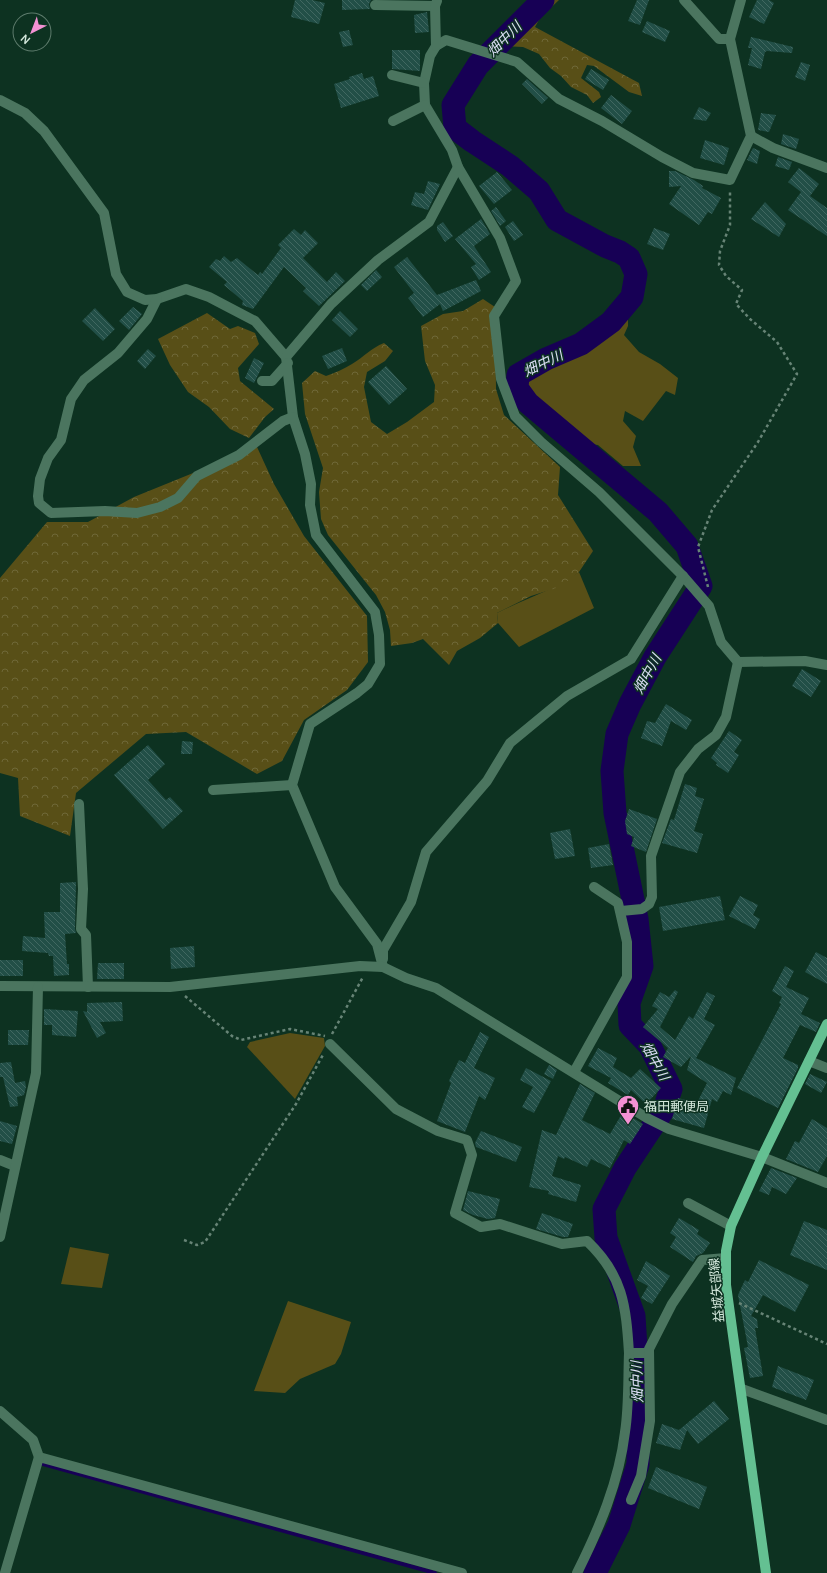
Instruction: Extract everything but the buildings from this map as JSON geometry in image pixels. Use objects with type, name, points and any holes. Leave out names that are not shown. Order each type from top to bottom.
[{"type":"main road","name":"益城矢部線","points":[[766,1573],[742,1389],[728,1298],[726,1258],[731,1226],[762,1156],[827,1024]]},
{"type":"street","points":[[684,0],[719,39],[730,39]]},
{"type":"street","points":[[738,662],[721,642],[705,602],[685,578],[599,492],[515,416],[501,379],[494,316],[516,282],[500,238],[458,168],[452,150],[425,104],[424,83],[430,56],[436,46],[446,40],[518,62],[559,99],[602,121],[662,157],[693,173],[730,180],[751,136],[730,39],[741,0]]},
{"type":"street","points":[[375,5],[436,3],[436,46]]},
{"type":"street","points":[[392,75],[424,83]]},
{"type":"street","points":[[0,100],[24,113],[44,131],[104,213],[116,274],[127,292],[144,300],[157,299],[186,289],[208,297],[254,321],[287,360],[293,417],[305,454],[311,484],[310,505],[316,535],[375,612],[379,635],[380,664],[368,684],[357,694],[310,724],[292,786],[335,887],[377,944],[382,967]]},
{"type":"street","points":[[393,121],[425,104]]},
{"type":"street","points":[[751,136],[773,148],[827,168]]},
{"type":"street","points":[[262,381],[272,381],[302,336],[347,289],[378,260],[429,222],[458,168]]},
{"type":"street","points":[[157,299],[147,319],[118,353],[84,380],[71,399],[61,440],[48,458],[40,479],[38,496],[39,503],[51,513],[105,511],[137,513],[160,507],[178,498],[197,476],[238,455],[282,421],[293,417]]},
{"type":"street","points":[[382,967],[382,950],[411,902],[426,852],[487,781],[510,743],[566,696],[631,659],[685,578]]},
{"type":"street","points":[[738,662],[805,660],[827,665]]},
{"type":"street","points":[[623,911],[642,909],[649,904],[652,897],[651,856],[680,772],[698,749],[716,735],[726,716],[738,662]]},
{"type":"street","points":[[214,790],[292,786]]},
{"type":"street","points":[[79,804],[83,889],[81,929],[86,935],[88,987]]},
{"type":"street","points":[[574,1072],[627,977],[627,942],[623,911],[618,902],[594,887]]},
{"type":"street","points":[[0,986],[170,987],[304,971],[360,966],[382,967],[406,978],[436,988],[647,1118],[669,1129],[762,1156],[827,1183]]},
{"type":"street","points":[[0,1237],[36,1073],[38,987]]},
{"type":"street","points":[[330,1044],[396,1109],[438,1131],[467,1140],[472,1155],[455,1213],[481,1227],[500,1224],[562,1244],[587,1241],[602,1255],[614,1274],[620,1289],[627,1319],[630,1353],[625,1433],[613,1486],[595,1537],[577,1573]]},
{"type":"street","points":[[809,1061],[827,1068]]},
{"type":"street","points":[[0,1160],[15,1166]]},
{"type":"street","points":[[688,1203],[731,1226]]},
{"type":"street","points":[[630,1500],[640,1476],[650,1422],[651,1397],[647,1353],[672,1304],[702,1260],[726,1258]]},
{"type":"street","points":[[630,1353],[647,1353]]},
{"type":"street","points":[[742,1389],[827,1420]]},
{"type":"street","points":[[0,1411],[33,1440],[39,1457],[5,1573]]},
{"type":"street","points":[[39,1457],[462,1573]]},
{"type":"path","points":[[705,602],[708,587],[698,547],[712,510],[758,442],[797,374],[777,342],[750,319],[736,304],[742,290],[726,276],[719,265],[720,251],[730,224],[730,180]]},
{"type":"path","points":[[170,987],[183,994],[232,1036],[241,1040],[290,1029],[331,1037],[365,974]]},
{"type":"path","points":[[184,1240],[197,1245],[205,1242],[296,1104],[330,1044]]},
{"type":"path","points":[[728,1298],[827,1344]]},
{"type":"green space","points":[[547,0],[559,0],[540,18],[535,27],[639,83],[642,96],[629,92],[594,66],[587,65],[581,78],[599,92],[601,97],[593,103],[587,95],[571,87],[561,76],[550,68],[539,54],[523,47],[503,46]]},
{"type":"green space","points":[[483,299],[495,307],[496,389],[504,415],[560,467],[558,495],[593,551],[579,572],[569,580],[556,588],[531,596],[497,613],[498,623],[480,638],[457,651],[449,665],[423,639],[412,643],[391,646],[390,630],[385,612],[376,595],[328,535],[321,519],[319,492],[323,468],[305,414],[302,383],[315,371],[326,376],[343,369],[375,347],[384,343],[393,351],[385,361],[367,372],[364,387],[371,422],[387,434],[407,422],[434,402],[435,385],[425,361],[421,326],[443,314],[463,311]]},
{"type":"green space","points":[[207,313],[230,329],[238,326],[255,333],[259,344],[238,368],[240,381],[274,409],[265,417],[249,438],[230,429],[209,407],[188,392],[170,365],[158,339]]},
{"type":"green space","points":[[628,317],[628,326],[624,335],[639,352],[660,364],[678,378],[675,395],[666,391],[643,421],[625,411],[623,421],[636,436],[633,447],[641,466],[623,466],[598,445],[583,443],[530,400],[520,388],[523,377],[608,332],[623,318]]},
{"type":"green space","points":[[257,447],[274,484],[304,536],[367,616],[368,662],[347,690],[304,720],[282,761],[257,774],[186,732],[146,734],[76,793],[70,836],[20,816],[18,778],[0,773],[0,578],[47,522],[88,522],[134,497]]},
{"type":"green space","points":[[579,572],[594,608],[519,647],[498,623],[497,613],[549,589]]},
{"type":"green space","points":[[290,1033],[324,1038],[325,1046],[295,1099],[247,1047],[250,1042]]},
{"type":"green space","points":[[70,1247],[109,1254],[102,1288],[61,1284]]},
{"type":"green space","points":[[288,1301],[351,1322],[341,1354],[335,1364],[300,1379],[285,1393],[254,1391]]},
{"type":"waterway","name":"畑中川","points":[[543,0],[478,65],[453,105],[455,128],[510,166],[539,191],[557,220],[629,258],[636,274],[632,297],[611,322],[581,344],[546,359],[518,375],[517,388],[528,403],[658,512],[687,546],[701,586],[655,657],[630,704],[617,734],[612,771],[615,813],[637,919],[642,966],[629,1003],[630,1025],[650,1046],[671,1089],[664,1109],[625,1168],[604,1209],[606,1238],[634,1316],[638,1380],[638,1464],[619,1525],[595,1573]]},
{"type":"waterway","points":[[43,1464],[435,1573]]},
{"type":"place","name":"福田郵便局","points":[[628,1126]]}]
